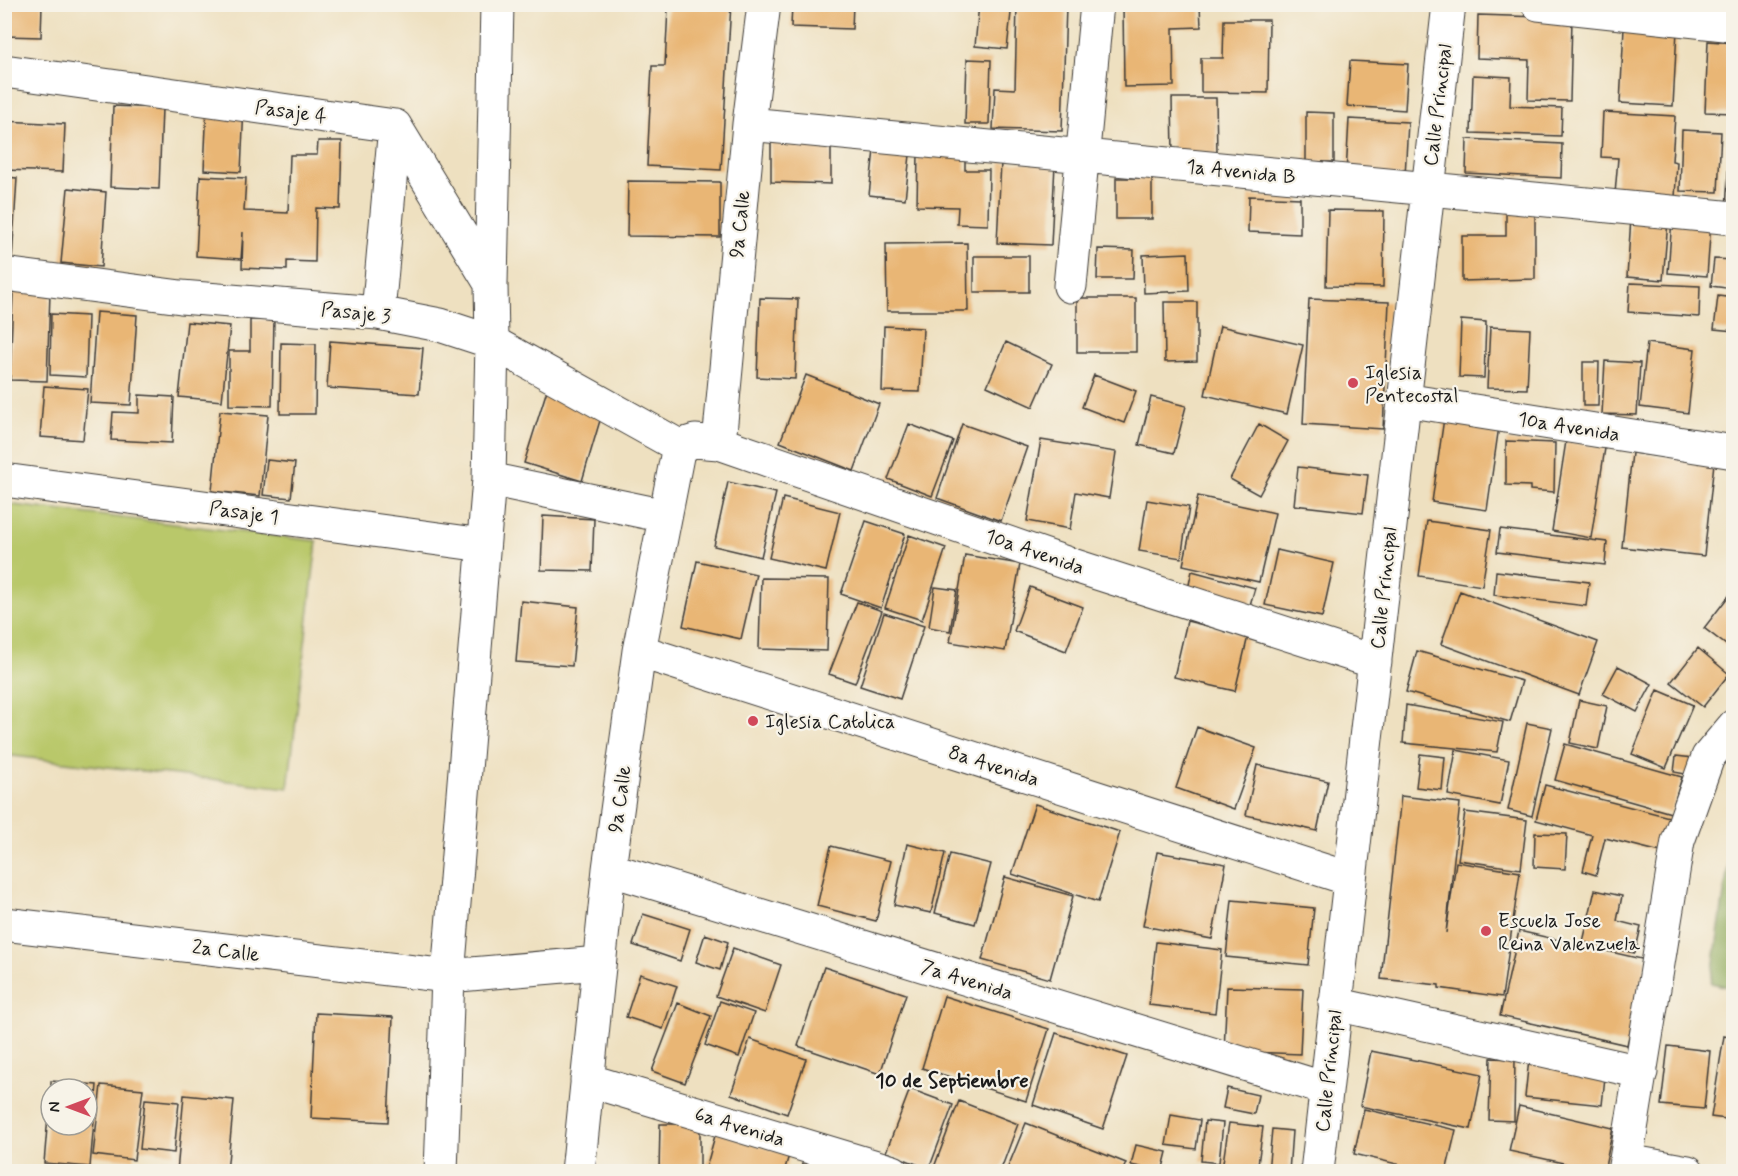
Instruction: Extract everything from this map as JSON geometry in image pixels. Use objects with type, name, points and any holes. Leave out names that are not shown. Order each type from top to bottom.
[{"type":"street","points":[[441,1172],[448,976],[489,480],[497,4]]},
{"type":"street","name":"9a Calle","points":[[578,1172],[609,868],[639,651],[665,516],[698,443],[749,124],[764,4]]},
{"type":"street","points":[[1070,286],[1097,4]]},
{"type":"street","name":"Calle Principal","points":[[1317,1172],[1449,4]]},
{"type":"street","points":[[1538,4],[1734,25]]},
{"type":"street","name":"Pasaje 4","points":[[4,71],[394,126]]},
{"type":"street","name":"1a Avenida B","points":[[749,124],[1734,218]]},
{"type":"street","points":[[394,126],[491,284]]},
{"type":"street","points":[[378,313],[394,126]]},
{"type":"street","name":"Pasaje 3","points":[[4,274],[181,297],[378,313],[440,325],[492,342],[698,443]]},
{"type":"street","name":"10a Avenida","points":[[1404,400],[1734,452]]},
{"type":"street","name":"10a Avenida","points":[[698,443],[1374,662]]},
{"type":"street","name":"Pasaje 1","points":[[4,480],[483,545]]},
{"type":"street","points":[[489,480],[665,516]]},
{"type":"street","name":"8a Avenida","points":[[639,651],[1350,879]]},
{"type":"street","points":[[1688,1172],[1626,1166],[1678,841],[1708,757],[1734,726]]},
{"type":"street","name":"7a Avenida","points":[[609,868],[1326,1089]]},
{"type":"street","name":"2a Calle","points":[[4,924],[448,976],[599,963]]},
{"type":"street","points":[[1335,1004],[1641,1072]]},
{"type":"street","name":"6a Avenida","points":[[587,1080],[893,1172]]},
{"type":"green space","points":[[5,504],[317,541],[288,788],[5,755]]},
{"type":"green space","points":[[1733,832],[1734,988],[1711,983]]},
{"type":"building","points":[[4,4],[42,4],[41,37],[4,36]]},
{"type":"building","points":[[684,4],[731,4],[721,170],[647,166],[652,66],[665,66],[668,8],[683,9]]},
{"type":"building","points":[[792,4],[853,4],[852,29],[791,27]]},
{"type":"building","points":[[979,4],[1012,4],[1007,49],[975,46]]},
{"type":"building","points":[[1017,4],[1066,6],[1062,131],[993,129],[995,88],[1015,89]]},
{"type":"building","points":[[1123,5],[1200,5],[1201,27],[1173,28],[1174,86],[1124,87]]},
{"type":"building","points":[[1478,15],[1572,18],[1570,101],[1528,100],[1529,60],[1477,58]]},
{"type":"building","points":[[1224,20],[1269,20],[1268,93],[1201,92],[1201,58],[1223,58]]},
{"type":"building","points":[[1624,28],[1677,30],[1673,106],[1620,103]]},
{"type":"building","points":[[1708,41],[1734,43],[1734,113],[1705,112]]},
{"type":"building","points":[[967,59],[991,60],[989,124],[965,124]]},
{"type":"building","points":[[1350,61],[1408,64],[1405,110],[1347,106]]},
{"type":"building","points":[[1473,75],[1511,77],[1510,106],[1562,108],[1561,136],[1471,133]]},
{"type":"building","points":[[1172,98],[1216,98],[1217,153],[1173,154]]},
{"type":"building","points":[[207,105],[244,106],[241,172],[204,170]]},
{"type":"building","points":[[113,106],[162,108],[159,189],[110,187]]},
{"type":"building","points":[[1306,112],[1334,113],[1334,162],[1306,162]]},
{"type":"building","points":[[1603,112],[1675,116],[1672,161],[1677,162],[1675,198],[1615,194],[1618,158],[1601,157]]},
{"type":"building","points":[[1349,119],[1408,122],[1405,176],[1346,174]]},
{"type":"building","points":[[4,121],[65,124],[63,172],[4,170]]},
{"type":"building","points":[[1682,130],[1721,132],[1718,192],[1680,191]]},
{"type":"building","points":[[771,135],[831,135],[831,184],[771,182]]},
{"type":"building","points":[[1730,135],[1734,135],[1734,211],[1726,211]]},
{"type":"building","points":[[1467,139],[1562,144],[1561,178],[1466,173]]},
{"type":"building","points":[[318,141],[342,141],[340,209],[316,208],[315,262],[287,261],[287,270],[242,268],[243,232],[241,259],[196,256],[200,176],[246,178],[244,211],[288,213],[290,155],[317,155]]},
{"type":"building","points":[[874,150],[910,155],[905,199],[869,195]]},
{"type":"building","points":[[918,152],[965,153],[965,170],[989,170],[988,225],[957,224],[958,207],[917,206]]},
{"type":"building","points":[[1001,162],[1055,164],[1051,245],[997,243]]},
{"type":"building","points":[[5,177],[17,178],[12,260],[5,260]]},
{"type":"building","points":[[1116,178],[1152,178],[1152,219],[1116,219]]},
{"type":"building","points":[[628,181],[720,182],[720,237],[627,236]]},
{"type":"building","points":[[68,188],[106,192],[101,267],[61,263]]},
{"type":"building","points":[[1249,196],[1300,198],[1300,234],[1248,232]]},
{"type":"building","points":[[1328,210],[1384,211],[1383,287],[1326,286]]},
{"type":"building","points":[[1506,213],[1535,213],[1535,279],[1462,281],[1462,236],[1506,236]]},
{"type":"building","points":[[1631,218],[1668,221],[1663,280],[1627,277]]},
{"type":"building","points":[[1672,219],[1711,222],[1707,276],[1668,273]]},
{"type":"building","points":[[967,243],[968,311],[887,311],[886,244]]},
{"type":"building","points":[[1098,249],[1134,250],[1133,279],[1097,279]]},
{"type":"building","points":[[1188,253],[1189,291],[1144,293],[1143,255]]},
{"type":"building","points":[[974,256],[1029,256],[1029,292],[974,292]]},
{"type":"building","points":[[1714,259],[1734,260],[1734,289],[1711,286]]},
{"type":"building","points":[[1630,283],[1700,286],[1699,317],[1628,312]]},
{"type":"building","points":[[13,291],[50,293],[47,381],[10,380]]},
{"type":"building","points":[[4,295],[7,295],[6,318],[4,318]]},
{"type":"building","points":[[1718,296],[1734,298],[1734,331],[1714,329]]},
{"type":"building","points":[[760,298],[798,299],[795,379],[757,377]]},
{"type":"building","points":[[1077,298],[1136,298],[1136,352],[1077,352]]},
{"type":"building","points":[[1309,299],[1389,302],[1383,429],[1303,424]]},
{"type":"building","points":[[1164,302],[1197,302],[1197,361],[1165,362]]},
{"type":"building","points":[[96,312],[137,315],[131,405],[90,403]]},
{"type":"building","points":[[51,314],[88,316],[86,377],[50,375]]},
{"type":"building","points":[[250,320],[274,320],[272,406],[229,405],[229,351],[250,351]]},
{"type":"building","points":[[1461,320],[1486,322],[1484,378],[1459,377]]},
{"type":"building","points":[[187,322],[230,326],[222,401],[179,397]]},
{"type":"building","points":[[884,326],[923,328],[920,392],[882,391]]},
{"type":"building","points":[[1220,326],[1303,345],[1287,414],[1205,395]]},
{"type":"building","points":[[1490,327],[1530,329],[1527,389],[1487,388]]},
{"type":"building","points":[[330,341],[423,348],[419,394],[327,388]]},
{"type":"building","points":[[1006,342],[1052,364],[1033,407],[987,386]]},
{"type":"building","points":[[281,343],[316,344],[315,414],[280,414]]},
{"type":"building","points":[[1647,343],[1695,349],[1688,413],[1640,407]]},
{"type":"building","points":[[1605,361],[1640,363],[1637,415],[1602,414]]},
{"type":"building","points":[[1583,362],[1599,362],[1598,406],[1583,406]]},
{"type":"building","points":[[806,375],[879,404],[854,471],[780,442]]},
{"type":"building","points":[[1094,375],[1136,391],[1124,423],[1082,407]]},
{"type":"building","points":[[44,386],[88,389],[83,440],[40,437]]},
{"type":"building","points":[[547,390],[604,407],[582,481],[524,463]]},
{"type":"building","points":[[139,395],[174,397],[172,443],[111,440],[113,412],[139,413]]},
{"type":"building","points":[[1151,397],[1186,406],[1174,453],[1139,445]]},
{"type":"building","points":[[220,411],[268,415],[260,496],[212,491]]},
{"type":"building","points":[[1445,411],[1500,419],[1487,510],[1432,502]]},
{"type":"building","points":[[909,424],[953,441],[932,496],[888,479]]},
{"type":"building","points":[[962,424],[1027,447],[1001,521],[937,498]]},
{"type":"building","points":[[1259,424],[1288,441],[1259,495],[1230,479]]},
{"type":"building","points":[[1041,440],[1116,452],[1109,498],[1076,492],[1070,529],[1027,521]]},
{"type":"building","points":[[1506,441],[1555,443],[1554,492],[1530,490],[1530,486],[1506,485]]},
{"type":"building","points":[[1566,441],[1605,448],[1591,538],[1552,531]]},
{"type":"building","points":[[1632,453],[1714,463],[1704,556],[1622,547]]},
{"type":"building","points":[[267,460],[295,463],[291,498],[263,495]]},
{"type":"building","points":[[1298,467],[1368,475],[1363,513],[1294,505]]},
{"type":"building","points":[[728,482],[776,493],[761,557],[714,546]]},
{"type":"building","points":[[1198,496],[1275,513],[1259,582],[1183,565]]},
{"type":"building","points":[[783,498],[840,512],[826,571],[769,558]]},
{"type":"building","points":[[1147,500],[1189,507],[1181,558],[1139,551]]},
{"type":"building","points":[[543,516],[594,519],[592,571],[541,570]]},
{"type":"building","points":[[866,521],[905,534],[881,608],[841,594]]},
{"type":"building","points":[[1427,521],[1491,530],[1482,586],[1419,576]]},
{"type":"building","points":[[1500,529],[1607,542],[1605,565],[1497,552]]},
{"type":"building","points":[[909,535],[946,548],[922,620],[885,608]]},
{"type":"building","points":[[1277,550],[1334,563],[1322,617],[1265,605]]},
{"type":"building","points":[[965,555],[1020,564],[1005,651],[950,642]]},
{"type":"building","points":[[697,561],[756,574],[741,639],[683,626]]},
{"type":"building","points":[[1192,571],[1255,588],[1250,605],[1188,589]]},
{"type":"building","points":[[1496,571],[1589,582],[1586,606],[1494,595]]},
{"type":"building","points":[[761,578],[829,579],[827,651],[759,649]]},
{"type":"building","points":[[935,587],[957,590],[950,631],[929,627]]},
{"type":"building","points":[[1030,587],[1083,607],[1066,651],[1014,631]]},
{"type":"building","points":[[1460,591],[1598,642],[1579,695],[1441,644]]},
{"type":"building","points":[[1731,593],[1734,595],[1734,651],[1704,628]]},
{"type":"building","points":[[521,601],[578,607],[572,666],[516,662]]},
{"type":"building","points":[[857,602],[882,611],[855,683],[829,674]]},
{"type":"building","points":[[884,613],[924,626],[900,699],[860,686]]},
{"type":"building","points":[[1187,621],[1248,636],[1235,691],[1174,677]]},
{"type":"building","points":[[1698,648],[1729,674],[1703,707],[1671,682]]},
{"type":"building","points":[[1417,651],[1522,681],[1510,722],[1406,692]]},
{"type":"building","points":[[1618,666],[1652,684],[1637,712],[1603,694]]},
{"type":"building","points":[[1658,690],[1693,705],[1666,768],[1632,754]]},
{"type":"building","points":[[1579,700],[1607,706],[1598,749],[1570,743]]},
{"type":"building","points":[[1406,705],[1503,722],[1497,752],[1403,743]]},
{"type":"building","points":[[1527,723],[1552,728],[1532,816],[1508,810]]},
{"type":"building","points":[[1197,727],[1256,748],[1234,809],[1176,788]]},
{"type":"building","points":[[1565,744],[1682,777],[1671,813],[1555,780]]},
{"type":"building","points":[[1456,750],[1509,760],[1500,805],[1448,795]]},
{"type":"building","points":[[1420,754],[1445,757],[1442,790],[1416,787]]},
{"type":"building","points":[[1676,756],[1693,758],[1691,775],[1674,772]]},
{"type":"building","points":[[1257,765],[1328,781],[1317,831],[1246,815]]},
{"type":"building","points":[[1545,785],[1673,818],[1665,853],[1605,838],[1596,875],[1583,871],[1592,835],[1536,820]]},
{"type":"building","points":[[1401,796],[1460,803],[1446,933],[1456,862],[1520,872],[1502,997],[1439,988],[1439,985],[1381,979]]},
{"type":"building","points":[[1035,804],[1120,832],[1098,902],[1012,874]]},
{"type":"building","points":[[1465,812],[1527,820],[1521,869],[1458,860]]},
{"type":"building","points":[[1535,833],[1567,834],[1565,869],[1534,867]]},
{"type":"building","points":[[907,844],[945,853],[931,913],[894,905]]},
{"type":"building","points":[[831,846],[891,861],[876,921],[817,906]]},
{"type":"building","points":[[1157,852],[1226,864],[1212,939],[1143,926]]},
{"type":"building","points":[[950,854],[991,864],[975,924],[935,913]]},
{"type":"building","points":[[1005,877],[1073,896],[1050,979],[982,960]]},
{"type":"building","points":[[1595,890],[1622,896],[1617,921],[1641,927],[1635,953],[1583,942]]},
{"type":"building","points":[[1232,900],[1314,908],[1308,965],[1226,957]]},
{"type":"building","points":[[643,914],[690,929],[680,961],[633,945]]},
{"type":"building","points":[[1519,931],[1646,960],[1627,1045],[1500,1016]]},
{"type":"building","points":[[705,934],[728,942],[720,970],[696,962]]},
{"type":"building","points":[[1156,942],[1222,950],[1215,1013],[1149,1005]]},
{"type":"building","points":[[733,948],[781,965],[765,1013],[716,996]]},
{"type":"building","points":[[824,967],[906,994],[880,1074],[798,1046]]},
{"type":"building","points":[[640,974],[677,986],[663,1029],[626,1017]]},
{"type":"building","points":[[1227,987],[1303,989],[1300,1054],[1224,1051]]},
{"type":"building","points":[[944,996],[1049,1029],[1026,1101],[922,1068]]},
{"type":"building","points":[[720,1001],[754,1013],[739,1057],[705,1045]]},
{"type":"building","points":[[678,1003],[711,1016],[685,1083],[652,1071]]},
{"type":"building","points":[[316,1013],[393,1017],[388,1122],[311,1118]]},
{"type":"building","points":[[1056,1033],[1127,1056],[1103,1129],[1033,1105]]},
{"type":"building","points":[[1724,1036],[1734,1038],[1734,1120],[1711,1117]]},
{"type":"building","points":[[750,1039],[806,1059],[787,1114],[731,1094]]},
{"type":"building","points":[[1668,1046],[1710,1051],[1704,1109],[1661,1105]]},
{"type":"building","points":[[1371,1051],[1482,1074],[1471,1129],[1360,1106]]},
{"type":"building","points":[[1491,1058],[1515,1059],[1514,1121],[1489,1120]]},
{"type":"building","points":[[1529,1059],[1606,1068],[1602,1105],[1525,1097]]},
{"type":"building","points":[[101,1085],[143,1089],[134,1160],[93,1155],[95,1137],[99,1137]]},
{"type":"building","points":[[1227,1088],[1258,1095],[1254,1114],[1223,1108]]},
{"type":"building","points":[[910,1089],[953,1105],[929,1169],[886,1152]]},
{"type":"building","points":[[184,1095],[234,1100],[227,1172],[177,1172]]},
{"type":"building","points":[[145,1099],[179,1102],[174,1153],[140,1149]]},
{"type":"building","points":[[959,1101],[1018,1124],[1000,1172],[937,1172],[933,1170]]},
{"type":"building","points":[[1519,1106],[1613,1128],[1604,1172],[1509,1151]]},
{"type":"building","points":[[1364,1109],[1456,1130],[1446,1172],[1431,1172],[1354,1154]]},
{"type":"building","points":[[1171,1115],[1200,1120],[1196,1149],[1166,1145]]},
{"type":"building","points":[[1205,1121],[1223,1123],[1219,1163],[1201,1161]]},
{"type":"building","points":[[1026,1123],[1126,1163],[1122,1172],[1006,1172]]},
{"type":"building","points":[[1229,1123],[1263,1127],[1257,1172],[1222,1169]]},
{"type":"building","points":[[660,1124],[700,1124],[700,1172],[659,1172]]},
{"type":"building","points":[[1272,1129],[1292,1131],[1289,1172],[1268,1172]]},
{"type":"building","points":[[716,1132],[789,1155],[784,1172],[705,1172]]},
{"type":"building","points":[[46,1137],[93,1137],[90,1167],[44,1163]]},
{"type":"building","points":[[1136,1145],[1167,1152],[1162,1172],[1131,1165]]},
{"type":"building","points":[[802,1164],[827,1171],[827,1172],[800,1172]]},
{"type":"building","points":[[1525,1166],[1566,1169],[1566,1172],[1525,1172]]},
{"type":"place","name":"Iglesia Pentecostal","points":[[1353,383]]},
{"type":"place","name":"Iglesia Catolica","points":[[753,721]]},
{"type":"place","name":"Escuela Jose Reina Valenzuela","points":[[1486,931]]},
{"type":"district","name":"10 de Septiembre","points":[[952,1080]]}]
